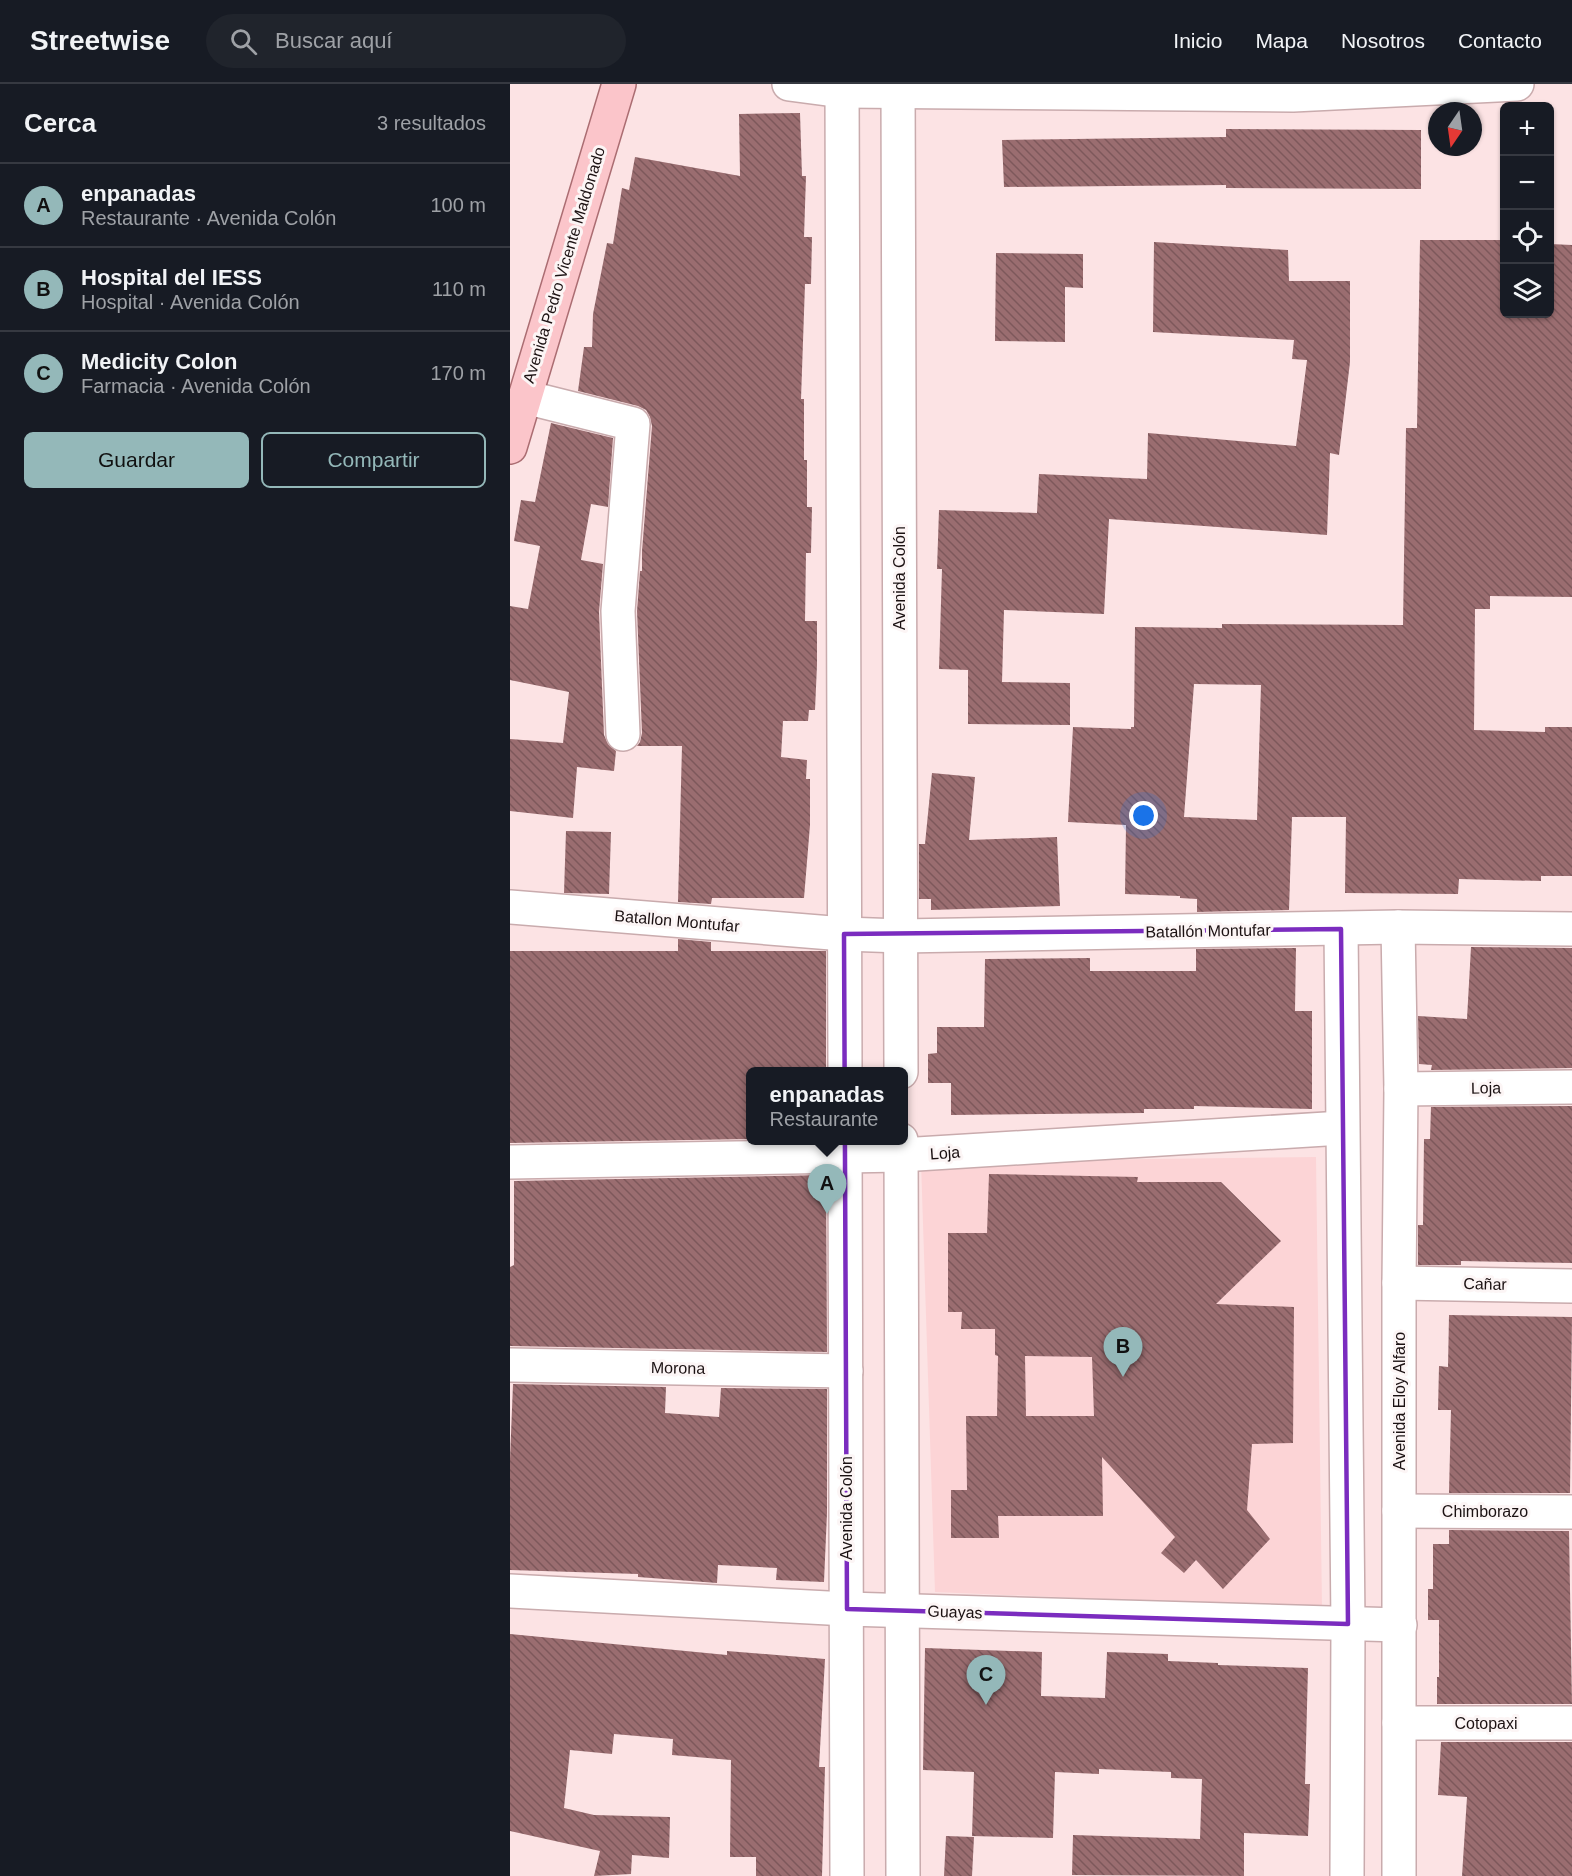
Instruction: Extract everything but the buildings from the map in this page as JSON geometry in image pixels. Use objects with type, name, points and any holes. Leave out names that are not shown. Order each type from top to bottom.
[{"type":"main road","name":"Avenida Pedro Vicente Maldonado","points":[[510,447],[619,84]]},
{"type":"street","points":[[789,84],[842,87],[1293,95],[1517,84]]},
{"type":"street","points":[[842,87],[845,1067]]},
{"type":"street","name":"Avenida Colón","points":[[898,88],[901,1067]]},
{"type":"street","points":[[525,397],[633,424],[618,610],[623,734]]},
{"type":"street","name":"Batallon Montufar","points":[[510,907],[844,934]]},
{"type":"street","name":"Batallón Montufar","points":[[844,934],[901,936],[1398,927],[1572,928]]},
{"type":"street","name":"Avenida Eloy Alfaro","points":[[1398,927],[1401,1089],[1400,1876]]},
{"type":"street","points":[[1341,929],[1348,1624],[1347,1876]]},
{"type":"street","name":"Loja","points":[[1401,1089],[1572,1087]]},
{"type":"street","name":"Loja","points":[[510,1162],[845,1148],[901,1148],[1342,1128]]},
{"type":"street","name":"Avenida Colón","points":[[845,1148],[847,1876]]},
{"type":"street","points":[[901,1148],[903,1876]]},
{"type":"street","name":"Cañar","points":[[1399,1283],[1572,1286]]},
{"type":"street","name":"Morona","points":[[510,1365],[846,1371]]},
{"type":"street","name":"Chimborazo","points":[[1399,1511],[1572,1512]]},
{"type":"street","name":"Guayas","points":[[510,1591],[847,1609],[1400,1625]]},
{"type":"street","name":"Cotopaxi","points":[[1399,1723],[1572,1723]]},
{"type":"highlighted area","points":[[1341,929],[1348,1624],[847,1609],[844,934]]},
{"type":"shaded area","points":[[1316,1157],[1322,1608],[935,1592],[921,1162]]},
{"type":"place","name":"enpanadas","points":[[827,1214]]},
{"type":"place","name":"Hospital del IESS","points":[[1123,1377]]},
{"type":"place","name":"Medicity Colon","points":[[986,1705]]}]
